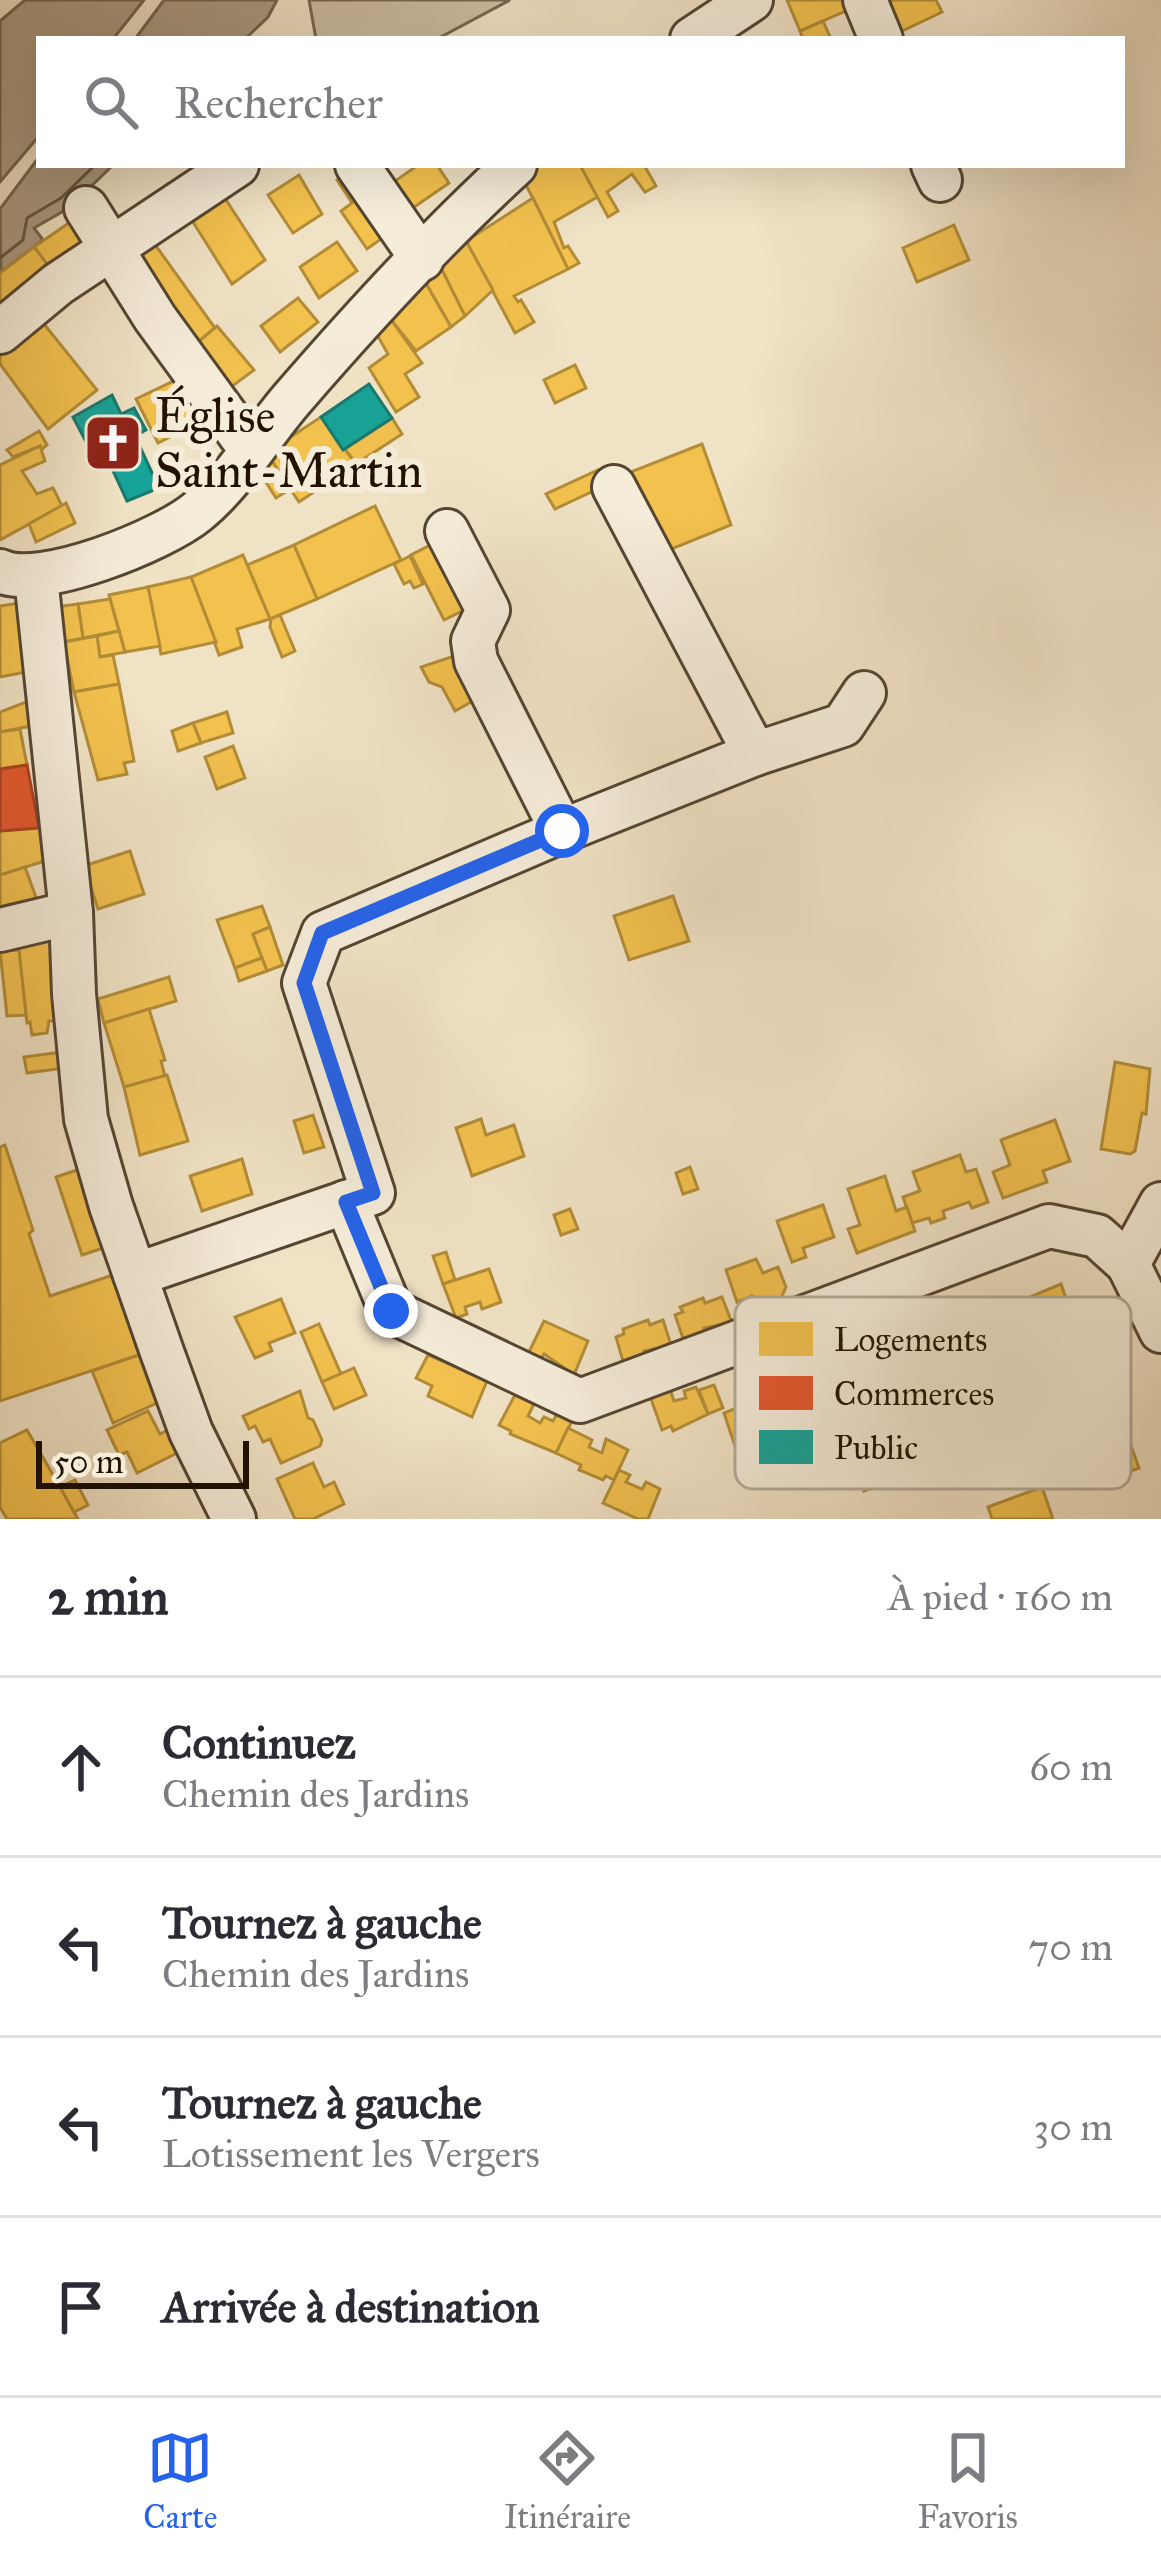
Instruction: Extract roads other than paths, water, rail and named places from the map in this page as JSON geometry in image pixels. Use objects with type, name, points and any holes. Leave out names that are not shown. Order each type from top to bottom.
[{"type":"street","points":[[697,36],[751,0]]},
{"type":"street","points":[[865,0],[880,36]]},
{"type":"street","points":[[0,332],[58,284],[233,168]]},
{"type":"street","points":[[359,168],[422,259]]},
{"type":"street","points":[[234,1519],[191,1432],[86,1119],[71,913],[18,574],[159,536],[204,507],[343,340],[512,168]]},
{"type":"street","points":[[86,208],[110,250],[251,450]]},
{"type":"street","points":[[614,487],[755,754]]},
{"type":"street","points":[[447,531],[488,610],[473,641],[476,661],[562,831]]},
{"type":"street","points":[[135,1275],[373,1193],[304,983],[322,933],[562,831],[755,754],[843,725],[864,693]]},
{"type":"street","points":[[0,930],[71,913]]},
{"type":"street","points":[[346,1202],[391,1311],[580,1401],[735,1343]]},
{"type":"street","points":[[1128,1264],[1161,1204]]},
{"type":"street","points":[[859,1297],[1049,1226],[1097,1235],[1128,1264],[1161,1331]]},
{"type":"water","points":[[25,0],[144,0],[115,36],[36,36],[36,140],[0,182],[0,21]]},
{"type":"water","points":[[164,0],[277,0],[268,17],[248,36],[137,36]]},
{"type":"water","points":[[36,161],[36,168],[110,168],[69,208],[34,228],[43,240],[1,272],[0,209]]},
{"type":"place","name":"Église Saint-Martin","points":[[113,443]]}]
